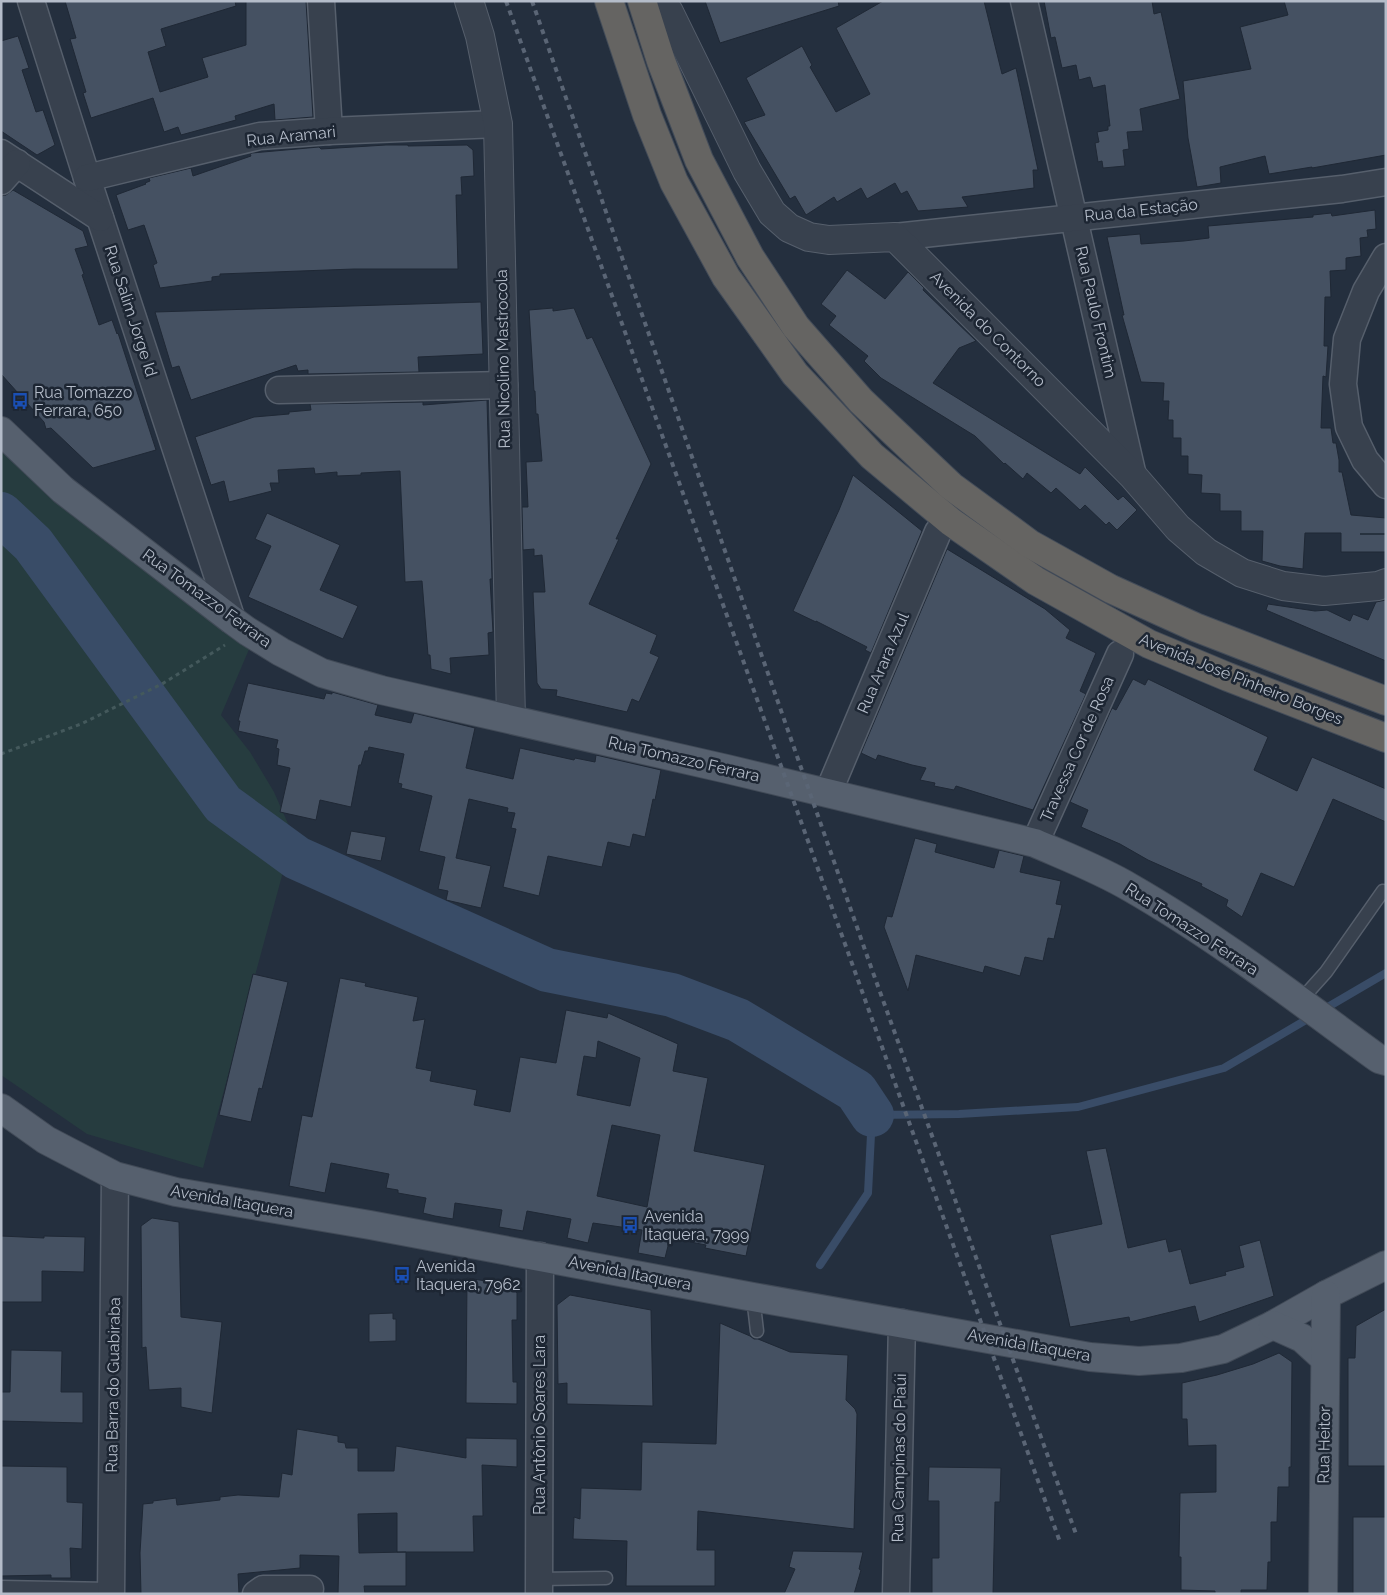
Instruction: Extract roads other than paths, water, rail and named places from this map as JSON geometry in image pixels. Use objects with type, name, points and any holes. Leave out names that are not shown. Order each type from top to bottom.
[{"type":"highway","name":"Avenida José Pinheiro Borges","points":[[642,1],[661,61],[699,160],[750,256],[796,327],[861,401],[951,486],[1030,544],[1111,589],[1194,627],[1386,701]]},
{"type":"highway","name":"Avenida José Pinheiro Borges","points":[[609,2],[647,115],[674,182],[726,277],[795,374],[872,456],[951,522],[1036,581],[1140,639],[1228,677],[1386,738]]},
{"type":"main road","name":"Rua Tomazzo Ferrara","points":[[1,431],[63,490],[239,626],[280,652],[322,673],[381,690],[828,793],[1035,843],[1130,887],[1202,931],[1379,1059],[1386,1061]]},
{"type":"main road","name":"Avenida Itaquera","points":[[1,1108],[46,1140],[115,1176],[176,1192],[370,1225],[753,1297],[1090,1357],[1139,1361],[1182,1358],[1223,1349],[1386,1266]]},
{"type":"main road","name":"Rua Heitor","points":[[1322,1594],[1326,1296]]},
{"type":"main road","points":[[1273,1325],[1302,1338],[1325,1359]]},
{"type":"street","name":"Rua Salim Jorge Id","points":[[31,1],[100,218],[239,626]]},
{"type":"street","points":[[321,1],[329,131]]},
{"type":"street","name":"Rua Nicolino Mastrocola","points":[[469,1],[480,36],[498,124],[511,720]]},
{"type":"street","points":[[662,1],[747,171],[772,213],[789,228],[809,237],[829,240],[895,237]]},
{"type":"street","name":"Rua Paulo Frontim","points":[[1024,1],[1133,476]]},
{"type":"street","name":"Rua Aramari","points":[[87,178],[260,136],[329,131],[498,124]]},
{"type":"street","points":[[6,166],[100,218]]},
{"type":"street","name":"Rua da Estação","points":[[895,237],[1342,189],[1386,182]]},
{"type":"street","name":"Avenida do Contorno","points":[[895,237],[1133,476],[1178,528],[1206,552],[1242,573],[1283,586],[1324,592],[1378,586],[1386,583]]},
{"type":"street","points":[[1386,257],[1366,290],[1347,338],[1343,384],[1349,427],[1365,460],[1386,485]]},
{"type":"street","points":[[278,390],[504,385]]},
{"type":"street","name":"Rua Arara Azul","points":[[828,793],[938,532]]},
{"type":"street","name":"Travessa Cor de Rosa","points":[[1035,843],[1120,654]]},
{"type":"street","name":"Rua Barra do Guabiraba","points":[[111,1591],[115,1176]]},
{"type":"street","name":"Rua Antônio Soares Lara","points":[[539,1586],[540,1256]]},
{"type":"street","name":"Rua Campinas do Piaúi","points":[[896,1594],[902,1323]]},
{"type":"street","points":[[256,1594],[263,1589],[310,1589]]},
{"type":"lane","points":[[1304,1004],[1384,891]]},
{"type":"lane","points":[[753,1297],[757,1331]]},
{"type":"lane","points":[[539,1586],[606,1578]]},
{"type":"lane","points":[[1,1588],[111,1591]]},
{"type":"waterway","points":[[1,514],[33,544],[223,804],[297,858],[547,970],[672,995],[738,1020],[856,1091],[872,1115]]},
{"type":"waterway","points":[[1321,1011],[1386,973]]},
{"type":"waterway","points":[[820,1265],[868,1193],[872,1115],[959,1114],[1078,1107],[1224,1068],[1311,1017]]},
{"type":"railway","points":[[506,1],[1060,1542]]},
{"type":"railway","points":[[532,1],[871,967],[1076,1534]]},
{"type":"place","name":"Rua Tomazzo Ferrara, 650","points":[[20,401]]},
{"type":"place","name":"Avenida Itaquera, 7999","points":[[630,1225]]},
{"type":"place","name":"Avenida Itaquera, 7962","points":[[402,1275]]}]
